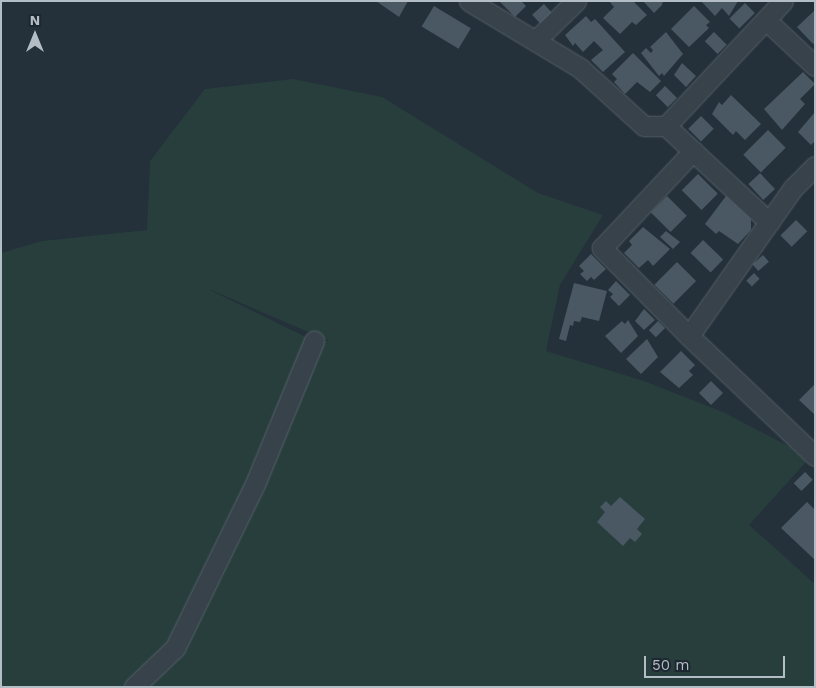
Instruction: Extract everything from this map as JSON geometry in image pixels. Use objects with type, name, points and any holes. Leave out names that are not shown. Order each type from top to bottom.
[{"type":"street","points":[[469,1],[580,68],[644,126],[666,126],[769,222]]},
{"type":"street","points":[[536,40],[576,1]]},
{"type":"street","points":[[666,126],[784,1]]},
{"type":"street","points":[[766,20],[815,66]]},
{"type":"street","points":[[693,151],[602,248],[689,336],[815,456]]},
{"type":"street","points":[[689,336],[793,188],[815,166]]},
{"type":"street","points":[[134,687],[175,648],[255,484],[314,341]]},
{"type":"green space","points":[[293,79],[382,97],[538,193],[603,215],[560,285],[546,351],[644,381],[723,412],[790,447],[806,462],[749,525],[815,584],[815,687],[1,687],[1,253],[42,241],[147,230],[150,161],[205,89]],"holes":[[[211,290],[329,341],[314,341]]]},
{"type":"building","points":[[376,1],[408,1],[399,17]]},
{"type":"building","points":[[499,1],[521,1],[526,6],[515,17]]},
{"type":"building","points":[[609,1],[633,1],[647,15],[636,25],[632,22],[620,34],[603,18],[614,7]]},
{"type":"building","points":[[643,1],[663,1],[662,5],[654,13]]},
{"type":"building","points":[[701,1],[738,1],[729,16],[722,8],[715,16]]},
{"type":"building","points":[[745,3],[755,13],[739,28],[729,19]]},
{"type":"building","points":[[544,4],[552,13],[540,24],[532,15]]},
{"type":"building","points":[[434,6],[471,28],[458,49],[422,27]]},
{"type":"building","points":[[694,6],[710,22],[706,25],[709,28],[689,47],[671,29]]},
{"type":"building","points":[[815,10],[815,42],[813,44],[797,27]]},
{"type":"building","points":[[586,16],[591,22],[595,19],[625,52],[603,72],[591,60],[603,50],[594,41],[583,52],[575,43],[573,46],[565,35]]},
{"type":"building","points":[[666,32],[683,54],[664,76],[662,73],[659,76],[641,53],[646,48],[651,53],[653,50],[650,47]]},
{"type":"building","points":[[714,32],[727,45],[718,54],[705,41]]},
{"type":"building","points":[[633,53],[661,81],[650,92],[637,82],[625,94],[614,82],[617,79],[612,74]]},
{"type":"building","points":[[682,63],[696,76],[686,87],[674,75]]},
{"type":"building","points":[[803,72],[815,84],[800,99],[805,104],[782,130],[764,109]]},
{"type":"building","points":[[665,86],[677,98],[668,107],[656,95]]},
{"type":"building","points":[[731,95],[761,124],[745,140],[736,131],[733,135],[712,114],[719,102],[722,105]]},
{"type":"building","points":[[815,112],[815,141],[811,145],[798,132]]},
{"type":"building","points":[[701,116],[714,129],[701,141],[688,129]]},
{"type":"building","points":[[768,130],[786,148],[761,172],[743,155]]},
{"type":"building","points":[[760,173],[775,189],[763,200],[748,184]]},
{"type":"building","points":[[698,174],[718,194],[702,210],[682,190]]},
{"type":"building","points":[[667,196],[687,216],[671,232],[651,212]]},
{"type":"building","points":[[726,196],[751,219],[751,230],[738,244],[719,231],[716,234],[705,224]]},
{"type":"building","points":[[796,220],[807,231],[792,247],[780,236]]},
{"type":"building","points":[[643,227],[670,249],[653,266],[648,260],[639,268],[624,253],[632,245],[629,241]]},
{"type":"building","points":[[666,231],[680,242],[673,249],[660,237]]},
{"type":"building","points":[[703,240],[723,259],[711,272],[690,253]]},
{"type":"building","points":[[591,254],[606,269],[594,280],[591,277],[587,281],[580,274],[584,271],[579,266]]},
{"type":"building","points":[[763,255],[769,262],[758,271],[752,264]]},
{"type":"building","points":[[677,262],[696,281],[673,304],[654,285]]},
{"type":"building","points":[[754,273],[760,279],[752,286],[746,281]]},
{"type":"building","points":[[616,281],[630,295],[619,306],[610,297],[613,294],[608,290]]},
{"type":"building","points":[[574,283],[607,291],[599,321],[582,317],[580,322],[574,321],[573,326],[570,325],[566,341],[559,339]]},
{"type":"building","points":[[644,309],[655,320],[644,330],[635,321]]},
{"type":"building","points":[[628,320],[638,336],[621,353],[605,336],[622,321],[625,324]]},
{"type":"building","points":[[658,321],[665,328],[656,337],[649,330]]},
{"type":"building","points":[[647,339],[658,357],[641,374],[626,359]]},
{"type":"building","points":[[681,351],[695,365],[689,371],[693,375],[679,388],[660,372]]},
{"type":"building","points":[[711,381],[723,393],[711,405],[699,393]]},
{"type":"building","points":[[815,384],[815,415],[799,400]]},
{"type":"building","points":[[805,472],[813,480],[801,491],[794,483]]},
{"type":"building","points":[[620,497],[645,519],[637,529],[642,534],[635,542],[630,538],[623,546],[597,522],[605,512],[600,507],[606,501],[611,506]]},
{"type":"building","points":[[807,502],[815,510],[815,560],[781,528]]}]
